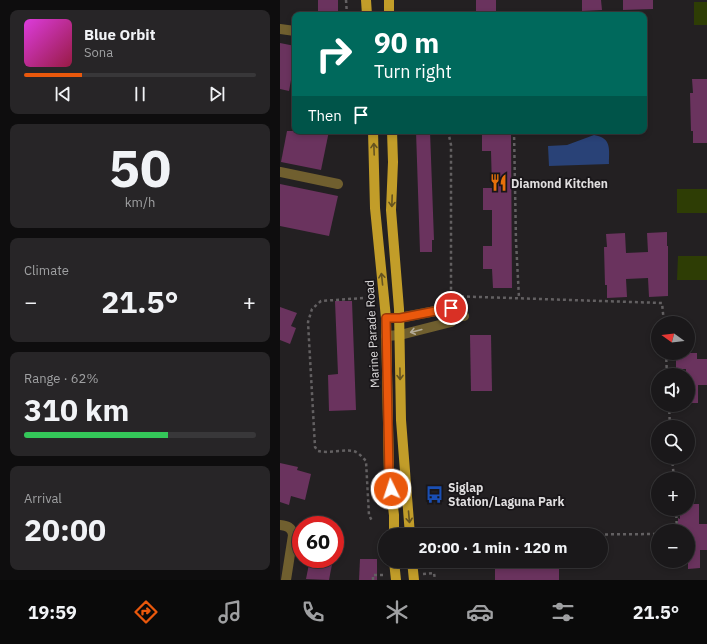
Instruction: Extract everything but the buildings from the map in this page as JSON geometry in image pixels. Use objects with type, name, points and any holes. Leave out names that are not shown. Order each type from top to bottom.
[{"type":"main road","points":[[366,0],[367,12]]},
{"type":"main road","points":[[389,0],[390,12]]},
{"type":"main road","name":"Marine Parade Road","points":[[373,134],[375,208],[386,318],[389,476],[394,515],[394,528]]},
{"type":"main road","points":[[392,134],[393,162],[391,210],[400,318],[401,420],[409,528]]},
{"type":"main road","points":[[395,568],[396,580]]},
{"type":"main road","points":[[413,568],[414,580]]},
{"type":"street","points":[[280,29],[292,31]]},
{"type":"street","points":[[280,172],[338,184]]},
{"type":"street","points":[[386,318],[400,318],[451,308],[461,316],[451,322],[400,335],[386,336]]},
{"type":"street","points":[[280,525],[289,526],[292,529]]},
{"type":"street","points":[[286,580],[292,556]]},
{"type":"path","points":[[346,0],[347,12]]},
{"type":"path","points":[[449,134],[451,145],[451,296]]},
{"type":"path","points":[[514,134],[516,241],[519,298]]},
{"type":"path","points":[[445,297],[662,302],[663,316]]},
{"type":"path","points":[[363,298],[321,301],[312,309],[308,322],[315,447],[318,451],[324,452],[353,451],[358,453],[366,460],[369,515],[372,521]]},
{"type":"path","points":[[608,534],[651,534]]},
{"type":"path","points":[[434,573],[434,580]]},
{"type":"path","points":[[373,575],[373,580]]},
{"type":"green space","points":[[694,2],[707,2],[707,25],[694,25]]},
{"type":"green space","points":[[677,189],[707,189],[707,213],[677,213]]},
{"type":"green space","points":[[678,256],[707,256],[707,280],[677,280]]},
{"type":"water","points":[[594,135],[600,136],[607,142],[609,149],[609,164],[549,166],[548,146],[567,145]]},
{"type":"place","name":"Diamond Kitchen","points":[[498,183]]},
{"type":"place","name":"Siglap Station/Laguna Park","points":[[435,494]]},
{"type":"route","points":[[391,489],[389,476],[386,318],[400,318],[451,308]]}]
